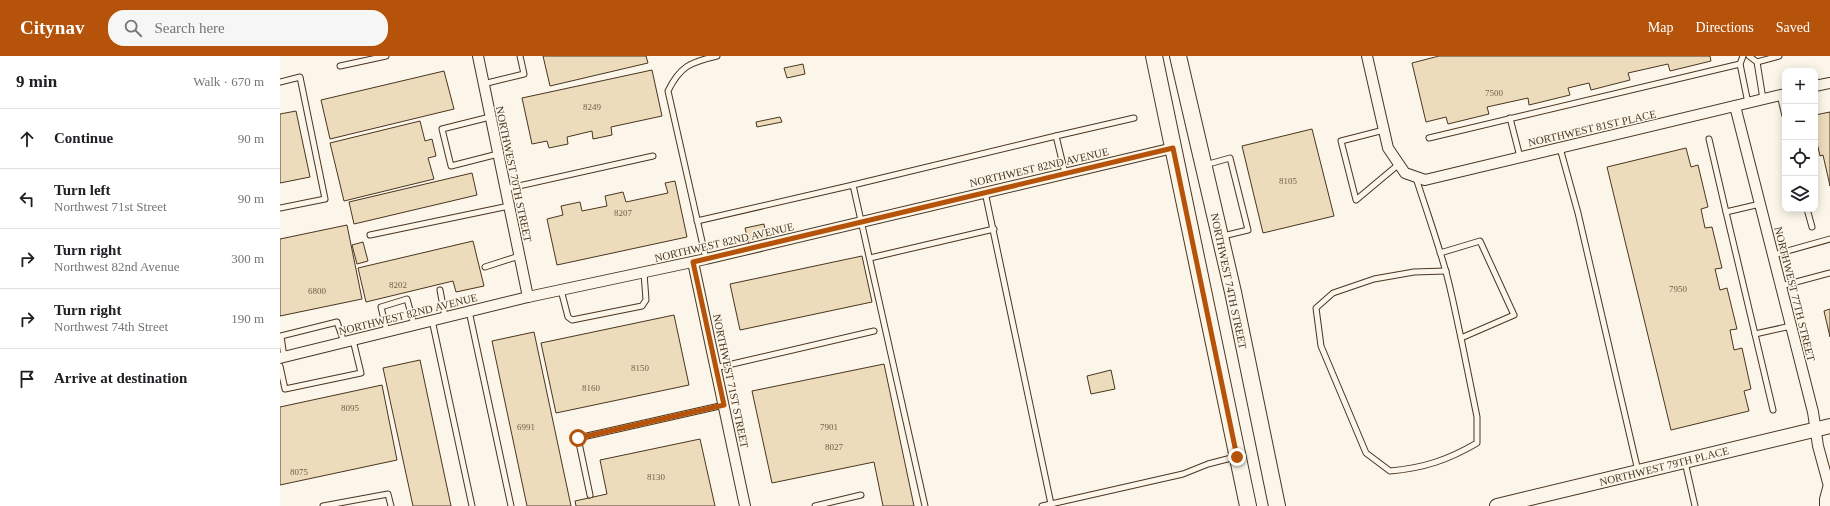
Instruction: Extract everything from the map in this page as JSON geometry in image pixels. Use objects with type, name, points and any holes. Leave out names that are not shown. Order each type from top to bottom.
[{"type":"main road","points":[[1154,56],[1248,506]]},
{"type":"main road","name":"NORTHWEST 74TH STREET","points":[[1178,56],[1220,237],[1277,506]]},
{"type":"main road","name":"NORTHWEST 79TH PLACE","points":[[1497,506],[1830,426]]},
{"type":"street","name":"NORTHWEST 70TH STREET","points":[[478,56],[528,297]]},
{"type":"street","points":[[1367,56],[1388,148],[1402,168]]},
{"type":"street","points":[[1818,85],[1830,82]]},
{"type":"street","name":"NORTHWEST 81ST PLACE","points":[[1402,168],[1416,177],[1425,180],[1782,94]]},
{"type":"street","name":"NORTHWEST 77TH STREET","points":[[1735,106],[1816,429],[1829,489],[1824,499],[1825,506]]},
{"type":"street","name":"NORTHWEST 82ND AVENUE","points":[[281,360],[349,341],[469,311],[706,259],[1173,148]]},
{"type":"street","name":"NORTHWEST 71ST STREET","points":[[693,262],[745,506]]},
{"type":"lane","points":[[340,66],[386,56]]},
{"type":"lane","points":[[483,84],[524,74],[520,56]]},
{"type":"lane","points":[[706,259],[668,91],[675,76],[685,67],[700,60],[717,56]]},
{"type":"lane","points":[[1743,56],[1740,64],[1748,103]]},
{"type":"lane","points":[[1749,56],[1757,62],[1763,99]]},
{"type":"lane","points":[[1757,62],[1779,56]]},
{"type":"lane","points":[[1429,138],[1740,64]]},
{"type":"lane","points":[[280,82],[300,77],[325,199],[280,208]]},
{"type":"lane","points":[[490,117],[442,129],[451,166],[498,154]]},
{"type":"lane","points":[[697,221],[1134,118]]},
{"type":"lane","points":[[1510,118],[1520,157]]},
{"type":"lane","points":[[1384,130],[1341,141],[1356,200],[1402,168]]},
{"type":"lane","points":[[1056,136],[1065,173]]},
{"type":"lane","points":[[1709,140],[1773,410]]},
{"type":"lane","points":[[1560,148],[1578,213],[1638,473]]},
{"type":"lane","points":[[505,189],[653,156]]},
{"type":"lane","points":[[1204,166],[1230,158],[1248,230],[1220,237]]},
{"type":"lane","points":[[1416,177],[1446,272],[1477,417],[1477,443],[1457,455],[1418,468],[1390,471],[1366,453],[1321,346],[1316,308],[1333,293],[1374,279],[1414,272],[1446,272]]},
{"type":"lane","points":[[853,185],[924,506]]},
{"type":"lane","points":[[985,192],[1051,504]]},
{"type":"lane","points":[[1726,212],[1760,204]]},
{"type":"lane","points":[[370,235],[509,206]]},
{"type":"lane","points":[[1809,212],[1812,227]]},
{"type":"lane","points":[[870,258],[994,229]]},
{"type":"lane","points":[[1773,256],[1830,239]]},
{"type":"lane","points":[[1440,253],[1480,242],[1514,315],[1461,338]]},
{"type":"lane","points":[[485,267],[519,256]]},
{"type":"lane","points":[[561,290],[568,317],[572,320],[642,306],[646,300],[644,273]]},
{"type":"lane","points":[[1780,286],[1830,273]]},
{"type":"lane","points":[[440,290],[446,317]]},
{"type":"lane","points":[[387,332],[381,307],[407,299],[414,325]]},
{"type":"lane","points":[[469,311],[511,506]]},
{"type":"lane","points":[[432,320],[472,506]]},
{"type":"lane","points":[[337,322],[349,341],[361,374],[285,389],[281,360],[281,336],[337,322]]},
{"type":"lane","points":[[1755,334],[1791,326]]},
{"type":"lane","points":[[715,368],[874,332]]},
{"type":"lane","points":[[590,495],[578,438],[724,405]]},
{"type":"lane","points":[[1043,506],[1183,474],[1208,464],[1237,457]]},
{"type":"lane","points":[[1685,461],[1695,506]]},
{"type":"lane","points":[[323,506],[388,494],[391,506]]},
{"type":"lane","points":[[815,506],[861,495]]},
{"type":"building","points":[[543,56],[646,56],[648,63],[550,86]]},
{"type":"building","points":[[1439,56],[1710,56],[1711,61],[1670,71],[1668,64],[1628,73],[1630,80],[1591,90],[1589,83],[1568,88],[1570,95],[1529,105],[1528,98],[1487,107],[1489,114],[1448,124],[1446,117],[1426,122],[1412,63]]},
{"type":"building","points":[[803,64],[805,74],[787,78],[784,68]]},
{"type":"building","points":[[652,70],[662,116],[611,127],[612,135],[593,139],[592,131],[567,137],[568,144],[549,148],[547,141],[532,144],[522,98]]},
{"type":"building","points":[[444,71],[454,109],[330,139],[321,100]]},
{"type":"building","points":[[296,111],[310,177],[280,183],[280,114]]},
{"type":"building","points":[[1830,112],[1830,186],[1823,155],[1820,156],[1818,147],[1818,114]]},
{"type":"building","points":[[780,117],[782,122],[757,127],[756,122]]},
{"type":"building","points":[[420,121],[425,141],[432,139],[436,156],[428,158],[434,179],[344,201],[330,143]]},
{"type":"building","points":[[1312,129],[1334,216],[1263,233],[1242,146]]},
{"type":"building","points":[[1686,148],[1691,167],[1698,165],[1708,207],[1701,209],[1705,228],[1712,227],[1722,268],[1715,269],[1720,290],[1727,288],[1737,329],[1730,330],[1734,350],[1742,348],[1751,389],[1744,391],[1749,411],[1671,430],[1607,167]]},
{"type":"building","points":[[472,173],[477,195],[354,224],[349,202]]},
{"type":"building","points":[[675,181],[687,237],[557,265],[547,219],[563,215],[561,206],[580,202],[582,211],[607,206],[605,196],[623,192],[626,202],[668,193],[665,183]]},
{"type":"building","points":[[764,224],[767,241],[749,245],[745,228]]},
{"type":"building","points":[[347,225],[362,299],[280,316],[280,239]]},
{"type":"building","points":[[473,241],[484,286],[456,292],[453,281],[366,302],[358,268]]},
{"type":"building","points":[[363,242],[368,261],[357,264],[352,245]]},
{"type":"building","points":[[862,256],[872,302],[740,330],[730,284]]},
{"type":"building","points":[[1830,309],[1830,337],[1824,311]]},
{"type":"building","points":[[674,315],[689,385],[556,413],[541,343]]},
{"type":"building","points":[[534,332],[571,506],[527,506],[492,341]]},
{"type":"building","points":[[420,360],[451,506],[413,506],[383,368]]},
{"type":"building","points":[[884,364],[914,506],[883,506],[874,462],[772,483],[752,391]]},
{"type":"building","points":[[1111,370],[1115,389],[1091,394],[1087,376]]},
{"type":"building","points":[[382,385],[397,460],[280,485],[280,407]]},
{"type":"building","points":[[700,439],[715,506],[576,506],[575,501],[607,494],[600,460]]},
{"type":"route","points":[[578,438],[724,405],[693,262],[1173,148],[1237,457]]}]
